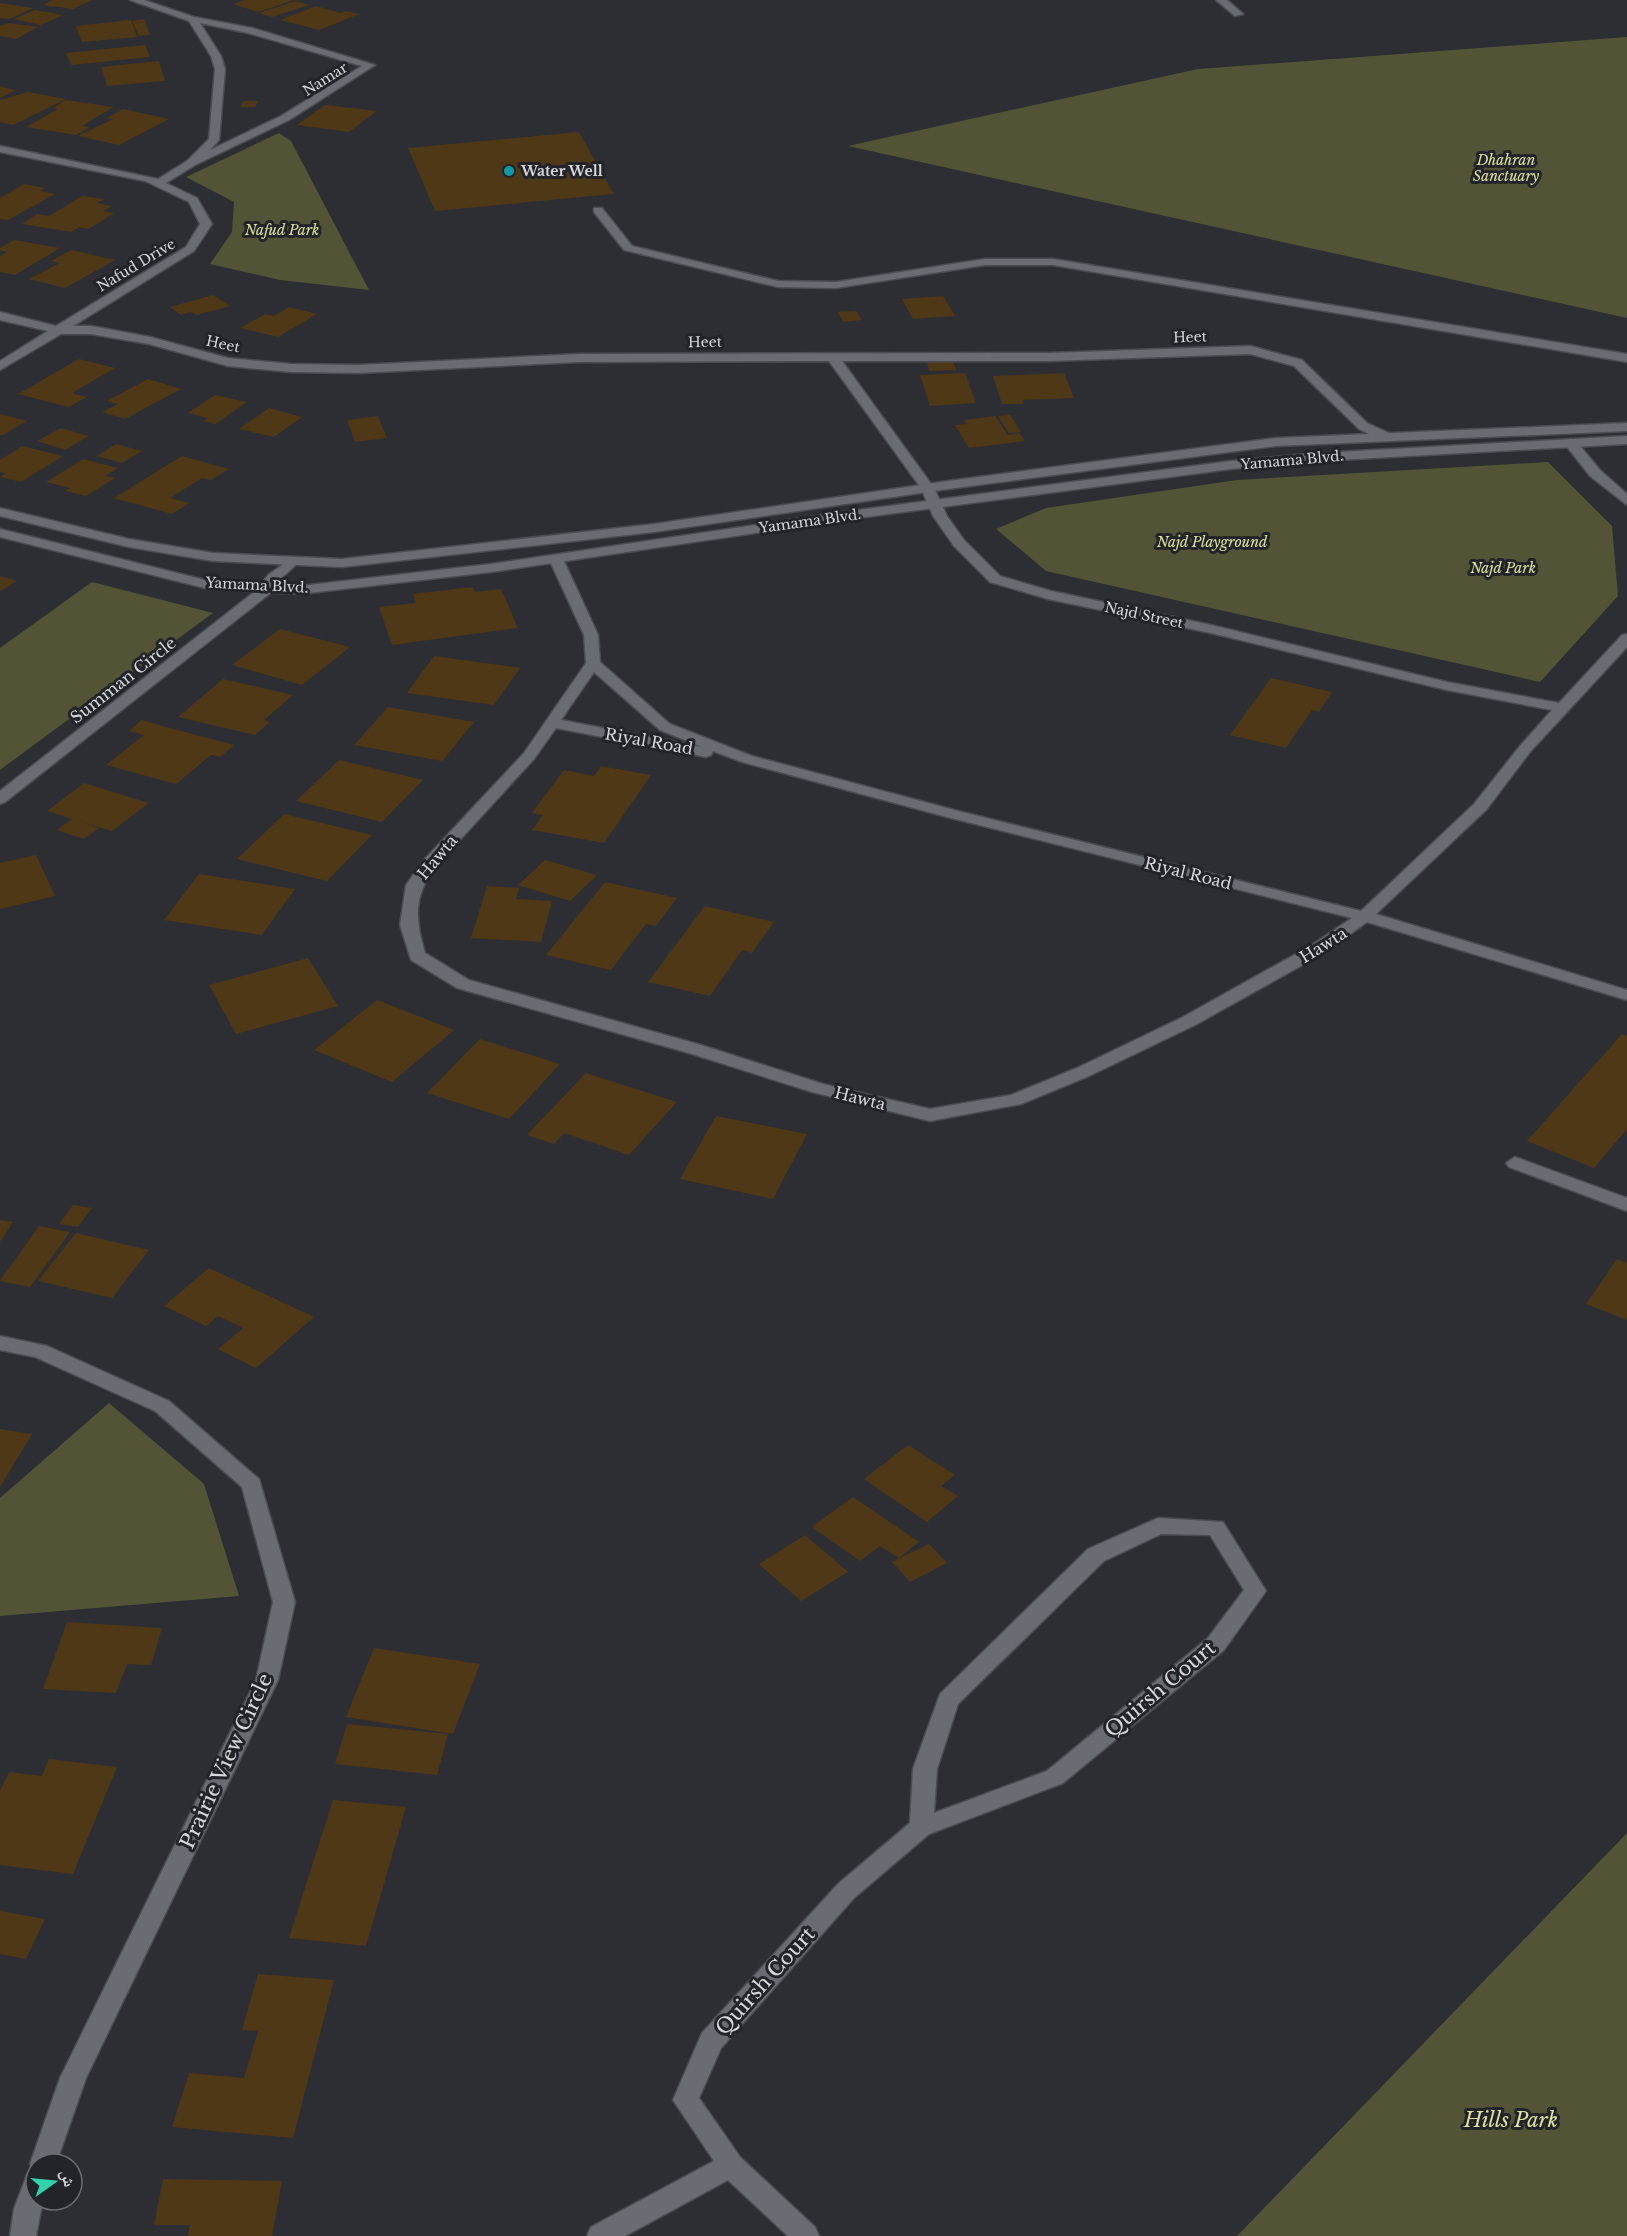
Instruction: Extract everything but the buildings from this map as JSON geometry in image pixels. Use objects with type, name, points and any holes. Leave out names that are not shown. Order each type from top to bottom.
[{"type":"street","name":"Namar","points":[[135,0],[192,19],[249,30],[370,65],[285,118],[191,163],[157,184]]},
{"type":"street","points":[[1221,0],[1238,14]]},
{"type":"street","name":"Namar","points":[[191,163],[214,140],[220,87],[220,69],[216,56],[192,19]]},
{"type":"street","name":"Nafud Drive","points":[[0,149],[147,178],[193,200],[206,224],[190,249],[0,366]]},
{"type":"street","points":[[598,210],[628,248],[778,285],[836,285],[985,262],[1053,262],[1627,358]]},
{"type":"street","name":"Heet","points":[[0,316],[57,330],[91,330],[150,341],[228,362],[291,368],[358,369],[579,358],[1049,357],[1250,350],[1298,363],[1363,426],[1386,437]]},
{"type":"street","name":"Najd Street","points":[[834,358],[927,488],[940,516],[959,543],[995,579],[1048,596],[1211,629],[1447,686],[1563,708]]},
{"type":"street","name":"Yamama Blvd.","points":[[0,512],[129,543],[213,557],[342,563],[654,528],[927,488],[1276,442],[1627,427]]},
{"type":"street","name":"Yamama Blvd.","points":[[0,533],[209,585],[300,590],[556,559],[934,504],[1231,465],[1320,456],[1627,440]]},
{"type":"street","points":[[1569,443],[1594,473],[1627,501]]},
{"type":"street","points":[[556,559],[591,635],[593,663]]},
{"type":"street","name":"Summan Circle","points":[[0,799],[267,588],[273,578],[292,562]]},
{"type":"street","name":"Hawta","points":[[593,663],[529,756],[429,864],[414,885],[408,925],[417,956],[463,984],[695,1049],[818,1088],[930,1115],[1015,1100],[1083,1072],[1189,1021],[1309,955],[1364,916],[1480,807],[1525,749],[1627,638]]},
{"type":"street","name":"Riyal Road","points":[[593,663],[665,727],[747,759]]},
{"type":"street","name":"Riyal Road","points":[[551,723],[747,759],[953,814],[1364,916],[1627,995]]},
{"type":"street","points":[[1515,1162],[1627,1205]]},
{"type":"street","name":"Prairie View Circle","points":[[0,1343],[40,1351],[162,1406],[252,1484],[284,1602],[267,1680],[73,2078],[47,2152]]},
{"type":"street","name":"Quirsh Court","points":[[806,2236],[731,2165],[686,2100],[711,2041],[846,1892],[921,1827],[1055,1777],[1216,1644],[1255,1591],[1216,1527],[1158,1526],[1096,1556],[948,1700],[925,1770],[921,1827]]},
{"type":"street","points":[[600,2236],[731,2165]]},
{"type":"street","points":[[23,2236],[27,2212]]},
{"type":"green space","name":"Dhahran Sanctuary","points":[[1627,37],[1627,318],[848,146],[1198,69]]},
{"type":"green space","name":"Nafud Park","points":[[279,133],[291,141],[369,290],[280,280],[210,264],[232,232],[234,202],[186,177]]},
{"type":"green space","name":"Najd Park","points":[[1548,462],[1612,526],[1618,596],[1540,682],[1046,571],[996,529],[1046,508],[1237,480]]},
{"type":"green space","points":[[92,582],[213,613],[0,770],[0,648]]},
{"type":"green space","points":[[109,1403],[204,1484],[239,1596],[0,1616],[0,1498]]},
{"type":"green space","name":"Hills Park","points":[[1627,1833],[1627,2236],[1237,2236]]},
{"type":"place","name":"Water Well","points":[[509,171]]},
{"type":"park label","name":"Najd Playground","points":[[1212,542]]}]
